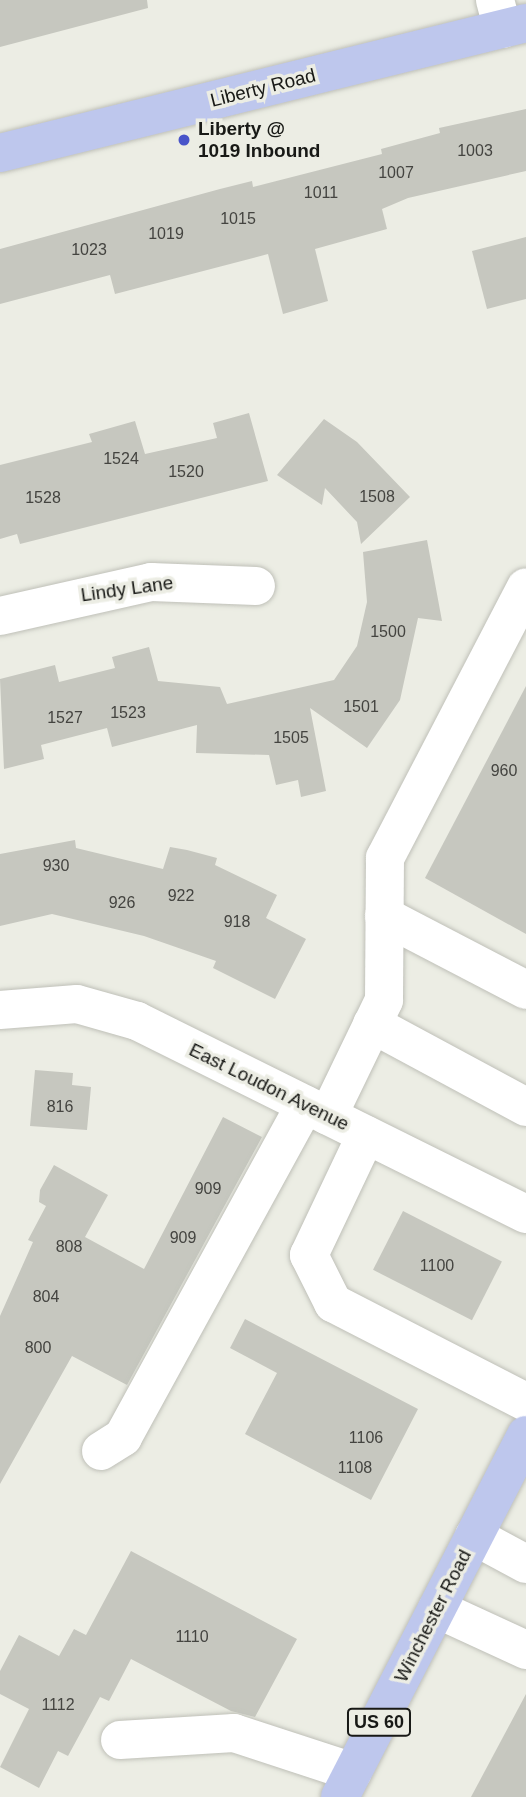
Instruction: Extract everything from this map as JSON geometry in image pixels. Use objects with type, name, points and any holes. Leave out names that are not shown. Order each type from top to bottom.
[{"type":"main road","name":"Liberty Road","points":[[0,153],[508,17]]},
{"type":"main road","name":"Winchester Road","points":[[347,1784],[526,1434]]},
{"type":"street","name":"Lindy Lane","points":[[0,616],[151,582],[256,586]]},
{"type":"street","points":[[101,1451],[123,1437],[384,1000],[385,858],[526,587]]},
{"type":"street","points":[[384,916],[526,990]]},
{"type":"street","name":"East Loudon Avenue","points":[[0,1010],[42,1003],[107,1011],[526,1214]]},
{"type":"street","points":[[372,1024],[526,1107]]},
{"type":"street","points":[[366,1135],[309,1255],[332,1303],[526,1402]]},
{"type":"street","points":[[474,1536],[526,1564]]},
{"type":"street","points":[[437,1609],[526,1650]]},
{"type":"street","points":[[120,1740],[234,1733],[347,1784]]},
{"type":"building","points":[[0,0],[147,0],[148,8],[0,47]]},
{"type":"building","points":[[526,109],[526,171],[408,198],[382,209],[387,229],[315,249],[328,301],[283,314],[268,254],[115,294],[110,275],[0,304],[0,249],[252,181],[253,187],[382,154],[381,149],[440,133],[439,128]]},
{"type":"building","points":[[526,237],[526,299],[487,309],[472,251]]},
{"type":"building","points":[[249,413],[268,481],[20,544],[17,534],[0,539],[0,465],[92,442],[89,434],[135,421],[145,454],[217,438],[213,423]]},
{"type":"building","points":[[324,419],[357,442],[410,497],[361,544],[357,522],[325,488],[322,505],[277,475]]},
{"type":"building","points":[[427,540],[442,621],[418,618],[400,700],[367,748],[310,708],[326,791],[301,797],[298,780],[276,785],[269,755],[196,753],[197,725],[112,747],[107,728],[41,745],[44,759],[4,769],[0,679],[55,665],[59,682],[115,668],[112,657],[149,647],[158,681],[220,687],[227,704],[334,680],[357,646],[367,602],[363,552]]},
{"type":"building","points":[[526,686],[526,934],[425,878]]},
{"type":"building","points":[[75,840],[76,848],[163,869],[170,847],[217,858],[215,865],[277,895],[266,918],[306,939],[275,999],[213,968],[216,961],[144,936],[52,914],[0,926],[0,854]]},
{"type":"building","points":[[35,1070],[73,1073],[72,1085],[91,1087],[87,1130],[30,1126]]},
{"type":"building","points":[[223,1117],[262,1137],[127,1385],[72,1356],[0,1484],[0,1316],[33,1242],[28,1240],[46,1206],[39,1202],[40,1190],[54,1165],[108,1195],[85,1237],[144,1269]]},
{"type":"building","points":[[403,1211],[502,1261],[472,1320],[373,1270]]},
{"type":"building","points":[[245,1319],[418,1409],[371,1500],[245,1434],[277,1373],[230,1348]]},
{"type":"building","points":[[131,1551],[297,1639],[255,1717],[231,1711],[131,1659],[109,1701],[100,1697],[68,1756],[58,1751],[39,1788],[0,1767],[29,1709],[0,1694],[0,1671],[19,1635],[59,1656],[74,1629],[86,1635]]},
{"type":"building","points":[[526,1694],[526,1797],[471,1797]]},
{"type":"place","name":"Liberty @ 1019 Inbound","points":[[184,140]]}]
